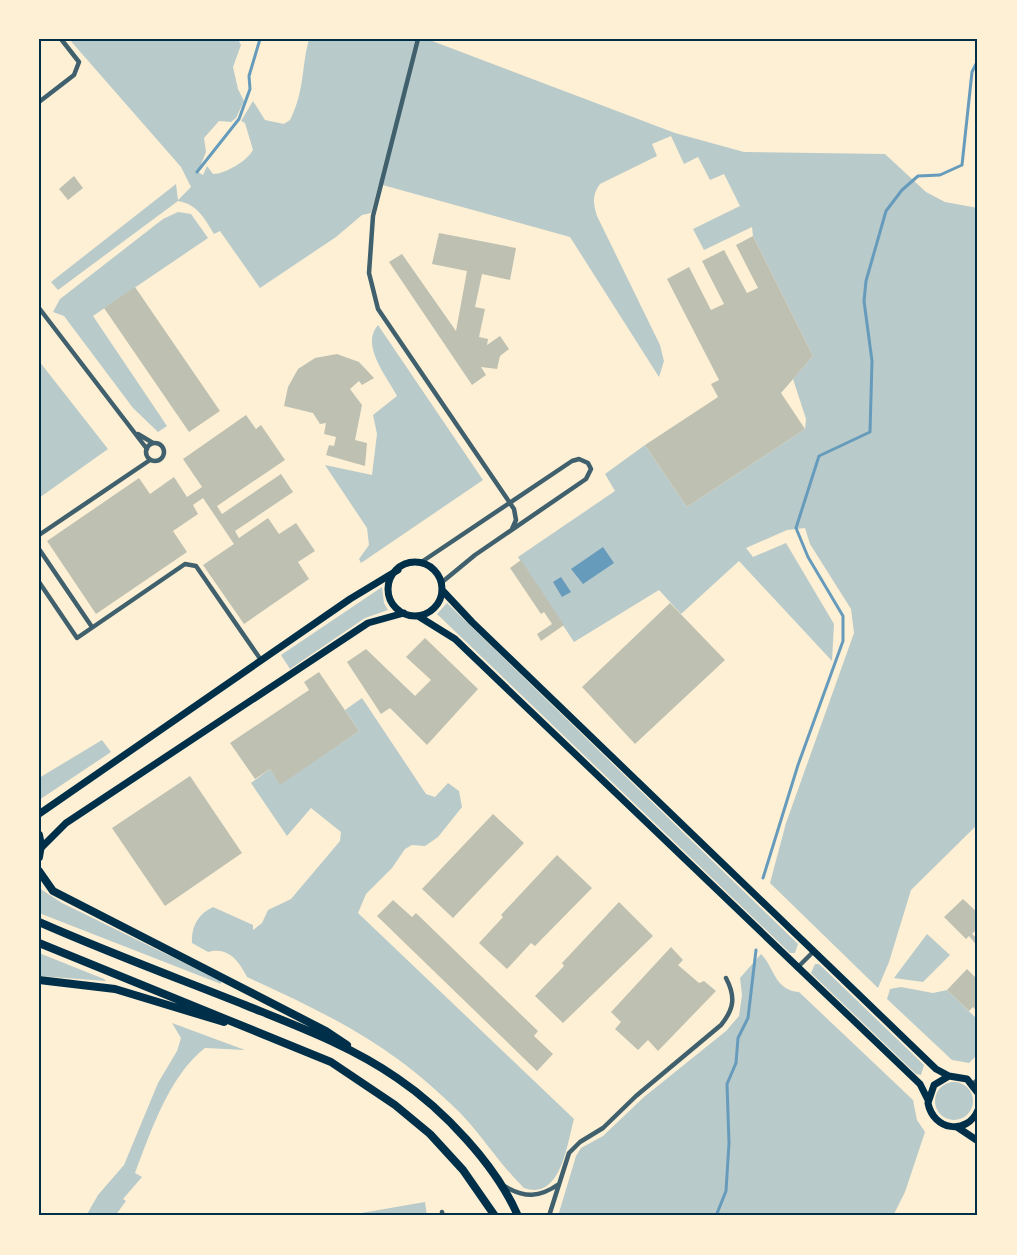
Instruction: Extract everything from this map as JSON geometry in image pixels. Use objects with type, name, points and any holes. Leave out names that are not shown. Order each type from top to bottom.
[{"type":"highway","points":[[39,835],[40,852]]},
{"type":"highway","points":[[39,871],[53,891],[326,1031],[365,1059]]},
{"type":"highway","points":[[39,922],[300,1027],[397,1077],[435,1108],[501,1185],[518,1216]]},
{"type":"highway","points":[[39,943],[331,1062],[363,1082],[430,1134],[463,1170],[495,1216]]},
{"type":"highway","points":[[39,980],[115,989],[147,997],[296,1047]]},
{"type":"main road","points":[[39,814],[350,598],[408,564],[420,563],[434,570],[442,586],[936,1069],[949,1076],[975,1082],[978,1093]]},
{"type":"main road","points":[[398,570],[391,579],[388,591],[392,602],[404,613]]},
{"type":"main road","points":[[418,616],[435,607],[442,586]]},
{"type":"main road","points":[[40,852],[66,823],[368,623],[404,613],[418,616],[455,639],[920,1084],[928,1100],[931,1113],[937,1121],[945,1126],[957,1127],[969,1122],[978,1110]]},
{"type":"main road","points":[[928,1100],[934,1085],[949,1076]]},
{"type":"main road","points":[[957,1127],[978,1141]]},
{"type":"street","points":[[39,102],[74,75],[79,62],[62,39]]},
{"type":"street","points":[[418,39],[373,216],[369,273],[378,309],[510,503],[516,515],[512,530]]},
{"type":"street","points":[[39,308],[147,449],[150,460]]},
{"type":"street","points":[[39,535],[150,460],[158,460],[164,454],[162,446],[153,443],[132,429]]},
{"type":"street","points":[[147,449],[153,443]]},
{"type":"street","points":[[420,563],[572,461],[584,460],[590,466],[586,479],[475,555],[442,586]]},
{"type":"street","points":[[39,549],[92,627]]},
{"type":"street","points":[[39,582],[77,638],[185,564],[196,566],[261,660]]},
{"type":"street","points":[[798,968],[814,951]]},
{"type":"street","points":[[549,1216],[569,1153],[603,1128],[636,1096],[721,1025],[732,1012],[733,992],[726,978]]},
{"type":"street","points":[[501,1185],[518,1194],[536,1196],[546,1193],[559,1184]]},
{"type":"shaded area","points":[[69,39],[238,39],[241,45],[233,67],[238,89],[244,101],[236,118],[231,122],[219,121],[204,138],[206,152],[198,172],[203,175],[207,166],[213,174],[229,169],[241,162],[253,150],[245,123],[241,121],[253,101],[265,120],[284,124],[290,120],[300,89],[309,39],[427,39],[675,133],[744,152],[885,154],[926,192],[945,202],[978,208],[978,824],[911,890],[889,962],[878,988],[770,883],[786,823],[854,633],[851,609],[810,544],[805,528],[787,530],[746,548],[753,557],[786,543],[834,624],[832,661],[739,561],[681,614],[659,590],[574,642],[518,557],[615,491],[605,474],[645,445],[687,507],[805,429],[806,419],[793,379],[813,356],[753,236],[752,227],[704,250],[693,229],[740,206],[724,174],[710,180],[698,157],[684,164],[671,136],[652,144],[657,156],[600,184],[594,196],[597,216],[660,345],[664,361],[659,377],[570,237],[379,184],[371,213],[362,215],[336,237],[260,288],[220,231],[214,234],[195,209],[178,201],[58,290],[51,282],[176,184],[178,200],[191,187],[181,167]]},
{"type":"shaded area","points":[[178,212],[191,214],[208,238],[93,316],[167,426],[158,432],[133,408],[64,316],[53,312],[60,299],[163,219]]},
{"type":"shaded area","points":[[378,325],[483,480],[361,563],[359,559],[369,545],[367,528],[325,465],[372,475],[377,434],[373,415],[397,396],[373,351],[373,333]]},
{"type":"shaded area","points":[[39,361],[108,449],[39,498]]},
{"type":"shaded area","points":[[382,587],[384,603],[388,610],[365,618],[290,669],[281,655]]},
{"type":"shaded area","points":[[447,603],[798,944],[795,953],[790,953],[437,614]]},
{"type":"shaded area","points":[[362,698],[426,794],[435,797],[448,783],[459,791],[462,807],[438,837],[425,846],[412,845],[405,849],[392,868],[366,894],[358,913],[574,1119],[560,1168],[546,1186],[536,1190],[524,1188],[452,1105],[404,1064],[330,1017],[247,977],[236,960],[227,953],[208,952],[192,943],[196,922],[203,913],[213,907],[253,925],[253,930],[262,923],[268,910],[291,899],[340,841],[341,832],[311,808],[287,836],[251,783],[270,769],[280,784],[359,731],[345,710]]},
{"type":"shaded area","points":[[102,740],[111,752],[39,800],[39,778]]},
{"type":"shaded area","points":[[39,888],[62,903],[221,981],[221,984],[39,913]]},
{"type":"shaded area","points":[[927,934],[950,955],[923,982],[894,978]]},
{"type":"shaded area","points":[[39,953],[104,979],[106,981],[39,976]]},
{"type":"shaded area","points":[[761,954],[784,987],[799,992],[913,1100],[917,1120],[925,1132],[905,1192],[893,1216],[558,1216],[576,1156],[581,1148],[603,1136],[644,1097],[726,1031],[739,1016],[742,995],[740,978]]},
{"type":"shaded area","points":[[815,964],[819,964],[924,1065],[921,1075],[916,1074],[811,973]]},
{"type":"shaded area","points":[[901,987],[933,993],[947,990],[978,1020],[978,1054],[969,1063],[952,1060],[887,999],[890,989]]},
{"type":"shaded area","points":[[172,1023],[245,1050],[205,1048],[192,1060],[181,1073],[162,1105],[135,1173],[142,1177],[123,1199],[126,1201],[115,1216],[86,1216],[98,1195],[124,1165],[158,1083],[177,1051],[181,1038]]},
{"type":"shaded area","points":[[954,1082],[968,1087],[973,1101],[968,1115],[954,1120],[940,1115],[935,1101],[940,1087]]},
{"type":"shaded area","points":[[425,1202],[427,1216],[344,1216]]},
{"type":"water","points":[[603,547],[614,563],[583,584],[571,569]]},
{"type":"water","points":[[561,577],[571,592],[562,597],[553,582]]},
{"type":"building","points":[[74,176],[83,188],[68,200],[59,189]]},
{"type":"building","points":[[439,233],[516,248],[510,280],[482,274],[475,307],[485,309],[479,337],[488,339],[487,345],[500,336],[509,349],[500,356],[497,369],[481,367],[486,375],[472,385],[389,262],[402,254],[456,331],[467,271],[432,264]]},
{"type":"building","points":[[753,236],[813,356],[781,393],[805,429],[687,507],[645,445],[718,397],[711,384],[719,380],[667,279],[689,267],[711,310],[724,304],[702,261],[724,250],[747,293],[758,288],[736,245]]},
{"type":"building","points":[[135,287],[220,411],[189,432],[104,308]]},
{"type":"building","points":[[337,354],[359,362],[374,378],[362,385],[359,381],[350,389],[362,405],[355,440],[367,443],[365,466],[326,455],[329,445],[334,446],[336,437],[324,434],[326,423],[320,424],[313,413],[284,406],[288,387],[298,369],[315,358]]},
{"type":"building","points":[[246,415],[256,429],[261,425],[285,460],[217,506],[222,514],[281,474],[293,492],[235,531],[239,538],[268,518],[279,534],[296,523],[315,551],[298,562],[309,579],[244,624],[203,565],[234,544],[203,498],[193,505],[198,514],[173,531],[187,552],[96,614],[47,541],[139,478],[150,494],[174,477],[187,497],[202,487],[183,459]]},
{"type":"building","points":[[521,560],[564,625],[541,641],[537,634],[552,624],[544,612],[541,614],[510,568]]},
{"type":"building","points":[[670,603],[725,660],[635,744],[582,687]]},
{"type":"building","points":[[425,638],[478,689],[427,745],[390,708],[381,714],[347,662],[366,649],[415,696],[431,680],[406,657]]},
{"type":"building","points":[[319,672],[359,731],[280,785],[270,769],[255,779],[230,743],[309,690],[304,682]]},
{"type":"building","points":[[190,776],[242,853],[165,906],[112,828]]},
{"type":"building","points":[[493,814],[524,843],[453,918],[422,889]]},
{"type":"building","points":[[557,855],[592,888],[535,946],[531,943],[507,969],[479,943],[503,917],[501,915]]},
{"type":"building","points":[[963,899],[978,913],[978,928],[972,934],[978,939],[978,947],[969,936],[966,939],[944,917]]},
{"type":"building","points":[[393,900],[412,917],[416,913],[538,1031],[534,1036],[553,1054],[537,1071],[377,916]]},
{"type":"building","points":[[619,902],[653,936],[563,1023],[535,996],[564,966],[562,963]]},
{"type":"building","points":[[671,947],[683,960],[678,965],[699,983],[704,981],[716,991],[658,1051],[648,1040],[638,1050],[615,1029],[621,1022],[611,1012]]},
{"type":"building","points":[[967,969],[978,980],[978,1013],[973,1007],[969,1011],[947,990]]},
{"type":"waterway","points":[[197,172],[239,119],[250,89],[249,76],[260,39]]},
{"type":"waterway","points":[[763,878],[798,765],[843,641],[843,616],[808,557],[796,528],[819,456],[870,432],[872,361],[864,301],[866,281],[886,211],[902,190],[918,176],[940,175],[962,165],[972,72],[978,60]]},
{"type":"waterway","points":[[716,1216],[726,1191],[729,1143],[727,1084],[736,1063],[738,1038],[748,1018],[756,950]]}]
